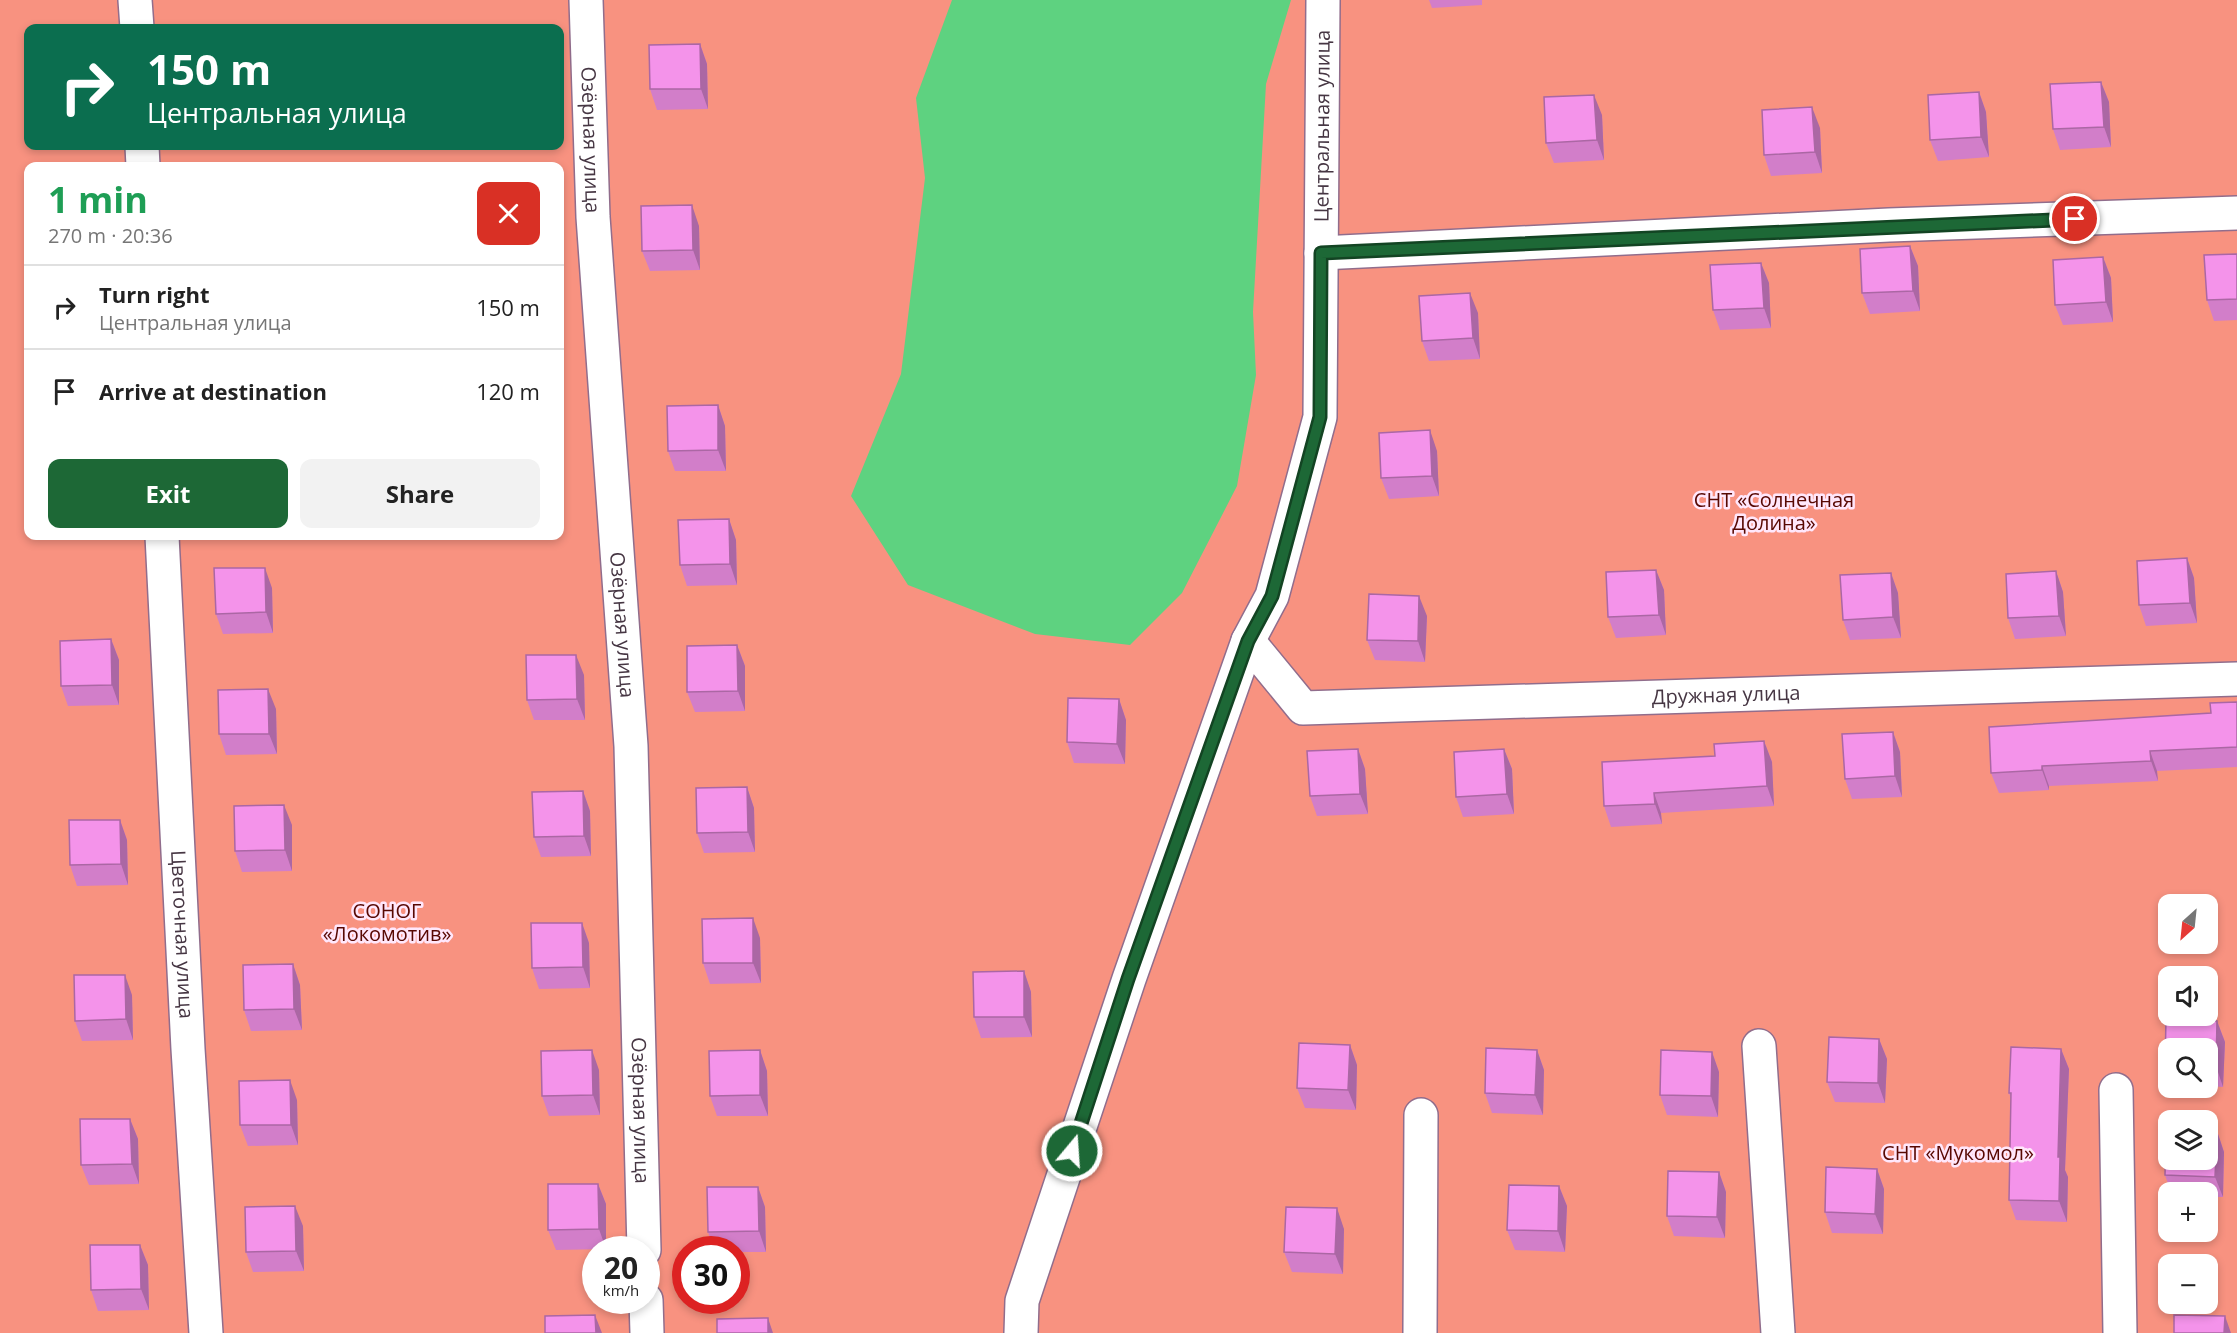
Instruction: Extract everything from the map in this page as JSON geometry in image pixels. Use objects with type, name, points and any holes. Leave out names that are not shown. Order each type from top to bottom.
[{"type":"street","points":[[135,0],[137,24]]},
{"type":"street","name":"Озёрная улица","points":[[586,0],[593,217],[631,746],[644,1236]]},
{"type":"street","name":"Центральная улица","points":[[1021,1333],[1022,1301],[1128,979],[1248,641],[1272,596],[1320,417],[1323,0]]},
{"type":"street","points":[[1321,253],[1889,225],[2237,213]]},
{"type":"street","name":"Цветочная улица","points":[[162,540],[188,1049],[206,1333]]},
{"type":"street","name":"Дружная улица","points":[[1248,641],[1303,708],[2237,679]]},
{"type":"street","points":[[1759,1046],[1778,1333]]},
{"type":"street","points":[[2116,1089],[2120,1333]]},
{"type":"street","points":[[1420,1333],[1421,1115]]},
{"type":"street","points":[[646,1314],[647,1333]]},
{"type":"green space","points":[[0,0],[2237,0],[2237,1333],[0,1333]]},
{"type":"shaded area","points":[[952,0],[1291,0],[1266,84],[1253,312],[1256,375],[1237,486],[1182,593],[1130,645],[1035,634],[908,585],[851,496],[901,374],[925,178],[916,98]]},
{"type":"building","points":[[700,44],[701,89],[650,89],[649,45]]},
{"type":"building","points":[[2101,82],[2104,127],[2053,129],[2050,84]]},
{"type":"building","points":[[1979,92],[1981,137],[1930,140],[1928,95]]},
{"type":"building","points":[[1594,95],[1597,140],[1546,143],[1544,97]]},
{"type":"building","points":[[1812,107],[1815,152],[1764,155],[1762,110]]},
{"type":"building","points":[[692,205],[693,250],[642,251],[641,206]]},
{"type":"building","points":[[1910,246],[1913,291],[1862,293],[1860,249]]},
{"type":"building","points":[[2237,254],[2237,299],[2207,300],[2204,255]]},
{"type":"building","points":[[2103,257],[2106,302],[2055,305],[2053,260]]},
{"type":"building","points":[[1761,263],[1764,308],[1713,310],[1710,265]]},
{"type":"building","points":[[1470,293],[1473,338],[1422,341],[1419,296]]},
{"type":"building","points":[[718,405],[718,450],[668,451],[667,406]]},
{"type":"building","points":[[1430,430],[1432,476],[1381,478],[1379,433]]},
{"type":"building","points":[[729,519],[730,564],[680,565],[678,520]]},
{"type":"building","points":[[2187,558],[2190,603],[2139,605],[2137,561]]},
{"type":"building","points":[[214,568],[265,568],[266,612],[216,614]]},
{"type":"building","points":[[1656,570],[1659,615],[1608,617],[1606,572]]},
{"type":"building","points":[[2056,571],[2059,616],[2008,618],[2006,574]]},
{"type":"building","points":[[1891,573],[1893,617],[1843,620],[1840,575]]},
{"type":"building","points":[[1369,594],[1419,596],[1418,641],[1367,640]]},
{"type":"building","points":[[111,639],[112,685],[61,686],[60,641]]},
{"type":"building","points":[[737,645],[738,691],[687,692],[687,646]]},
{"type":"building","points":[[526,655],[576,655],[577,699],[527,700]]},
{"type":"building","points":[[268,689],[269,734],[219,734],[218,690]]},
{"type":"building","points":[[1068,698],[1119,699],[1117,744],[1067,742]]},
{"type":"building","points":[[2237,702],[2237,747],[2150,751],[2151,761],[2042,766],[2042,770],[1991,773],[1989,727],[2211,713],[2210,703]]},
{"type":"building","points":[[1893,732],[1895,776],[1845,779],[1842,734]]},
{"type":"building","points":[[1764,741],[1767,786],[1654,793],[1655,804],[1604,806],[1602,762],[1715,756],[1714,744]]},
{"type":"building","points":[[1358,749],[1360,794],[1310,796],[1307,751]]},
{"type":"building","points":[[1504,749],[1507,794],[1456,797],[1454,752]]},
{"type":"building","points":[[747,787],[748,832],[697,833],[696,788]]},
{"type":"building","points":[[583,791],[584,836],[534,837],[532,792]]},
{"type":"building","points":[[284,805],[285,850],[235,851],[234,806]]},
{"type":"building","points":[[69,820],[120,820],[121,864],[70,865]]},
{"type":"building","points":[[753,918],[753,963],[703,963],[702,919]]},
{"type":"building","points":[[531,923],[582,923],[583,967],[532,968]]},
{"type":"building","points":[[293,964],[294,1009],[244,1010],[243,965]]},
{"type":"building","points":[[1024,971],[1024,1017],[974,1017],[973,972]]},
{"type":"building","points":[[74,975],[125,975],[126,1019],[75,1021]]},
{"type":"building","points":[[2166,1026],[2217,1026],[2217,1038],[2166,1038]]},
{"type":"building","points":[[1829,1037],[1879,1039],[1878,1083],[1827,1082]]},
{"type":"building","points":[[1299,1043],[1350,1045],[1348,1090],[1297,1088]]},
{"type":"building","points":[[2011,1047],[2061,1049],[2059,1201],[2009,1200]]},
{"type":"building","points":[[1486,1048],[1537,1050],[1535,1095],[1485,1093]]},
{"type":"building","points":[[592,1050],[593,1095],[542,1096],[541,1051]]},
{"type":"building","points":[[760,1050],[760,1095],[710,1096],[709,1051]]},
{"type":"building","points":[[1661,1050],[1712,1052],[1711,1096],[1660,1095]]},
{"type":"building","points":[[290,1080],[291,1125],[240,1125],[239,1081]]},
{"type":"building","points":[[80,1119],[130,1119],[132,1164],[81,1165]]},
{"type":"building","points":[[1826,1167],[1877,1169],[1875,1214],[1825,1212]]},
{"type":"building","points":[[2165,1170],[2215,1170],[2215,1177],[2165,1175]]},
{"type":"building","points":[[1668,1171],[1719,1172],[1717,1217],[1667,1216]]},
{"type":"building","points":[[548,1184],[598,1184],[599,1229],[548,1230]]},
{"type":"building","points":[[1509,1185],[1559,1186],[1558,1231],[1507,1230]]},
{"type":"building","points":[[707,1187],[758,1187],[759,1231],[708,1232]]},
{"type":"building","points":[[295,1206],[296,1251],[246,1252],[245,1207]]},
{"type":"building","points":[[1286,1207],[1337,1208],[1335,1254],[1284,1252]]},
{"type":"building","points":[[90,1245],[140,1245],[141,1289],[91,1290]]},
{"type":"building","points":[[595,1315],[596,1333],[545,1333],[545,1316]]},
{"type":"building","points":[[2174,1315],[2225,1316],[2224,1333],[2174,1333]]},
{"type":"building","points":[[768,1318],[768,1333],[717,1333],[717,1319]]},
{"type":"route","points":[[1072,1151],[1128,979],[1248,641],[1272,596],[1320,417],[1321,253],[1889,225],[2075,219]]},
{"type":"park label","name":"СНТ «Солнечная Долина»","points":[[1774,512]]},
{"type":"park label","name":"СОНОГ «Локомотив»","points":[[387,922]]},
{"type":"park label","name":"СНТ «Мукомол»","points":[[1958,1153]]}]
